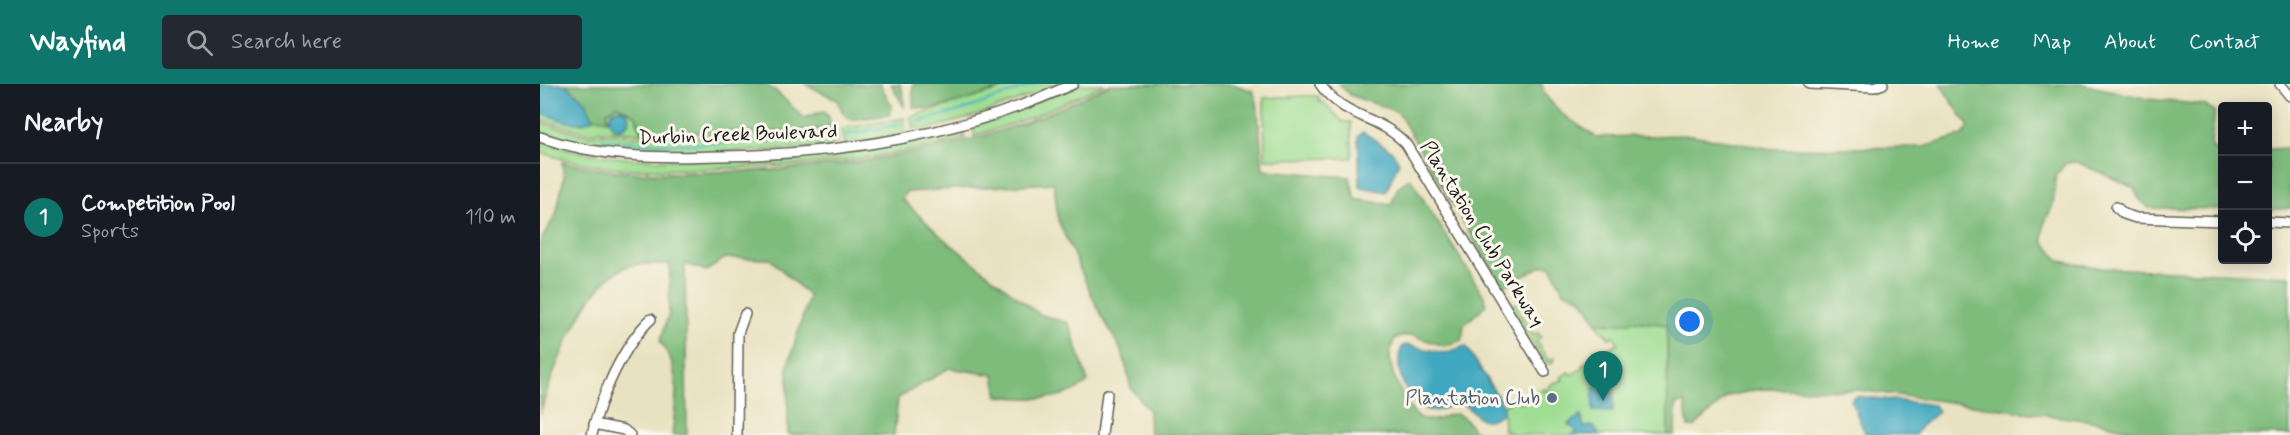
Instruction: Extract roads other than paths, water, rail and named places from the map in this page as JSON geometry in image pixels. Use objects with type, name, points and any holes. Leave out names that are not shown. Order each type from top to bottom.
[{"type":"street","name":"Durbin Creek Boulevard","points":[[540,137],[597,153],[639,157],[820,152],[889,142],[962,125],[1029,103],[1074,84]]},
{"type":"street","name":"Plantation Club Parkway","points":[[1320,84],[1341,107],[1381,124],[1406,144],[1545,372]]},
{"type":"street","points":[[1809,84],[1875,87],[1883,84]]},
{"type":"street","points":[[2280,84],[2290,96]]},
{"type":"street","points":[[2116,207],[2124,214],[2136,218],[2218,221]]},
{"type":"street","points":[[2272,222],[2290,223]]},
{"type":"street","points":[[737,435],[738,333],[745,314]]},
{"type":"street","points":[[592,435],[605,393],[637,332],[651,319]]},
{"type":"street","points":[[1102,435],[1107,394]]},
{"type":"street","points":[[594,424],[624,430],[630,435]]},
{"type":"water","points":[[540,84],[565,84],[586,102],[593,119],[574,123],[540,112]]},
{"type":"water","points":[[619,109],[626,112],[629,119],[626,126],[619,129],[612,126],[609,119],[612,112]]},
{"type":"water","points":[[1363,132],[1392,151],[1399,162],[1386,192],[1360,187],[1358,136]]},
{"type":"water","points":[[1403,346],[1444,353],[1466,346],[1503,405],[1503,413],[1483,420],[1460,403],[1436,410],[1420,407],[1408,392],[1400,373],[1400,354]]},
{"type":"water","points":[[1593,388],[1614,388],[1613,412],[1593,411]]},
{"type":"water","points":[[1857,396],[1934,405],[1938,412],[1922,425],[1915,435],[1866,435],[1851,401]]},
{"type":"water","points":[[1581,416],[1584,427],[1594,426],[1599,434],[1572,435],[1577,431],[1568,424]]},
{"type":"waterway","points":[[913,123],[963,110],[1036,84]]},
{"type":"waterway","points":[[844,135],[903,124]]},
{"type":"waterway","points":[[601,139],[718,144],[835,136]]},
{"type":"place","name":"Plantation Club","points":[[1552,398]]},
{"type":"place","name":"Competition Pool","points":[[1603,401]]}]
